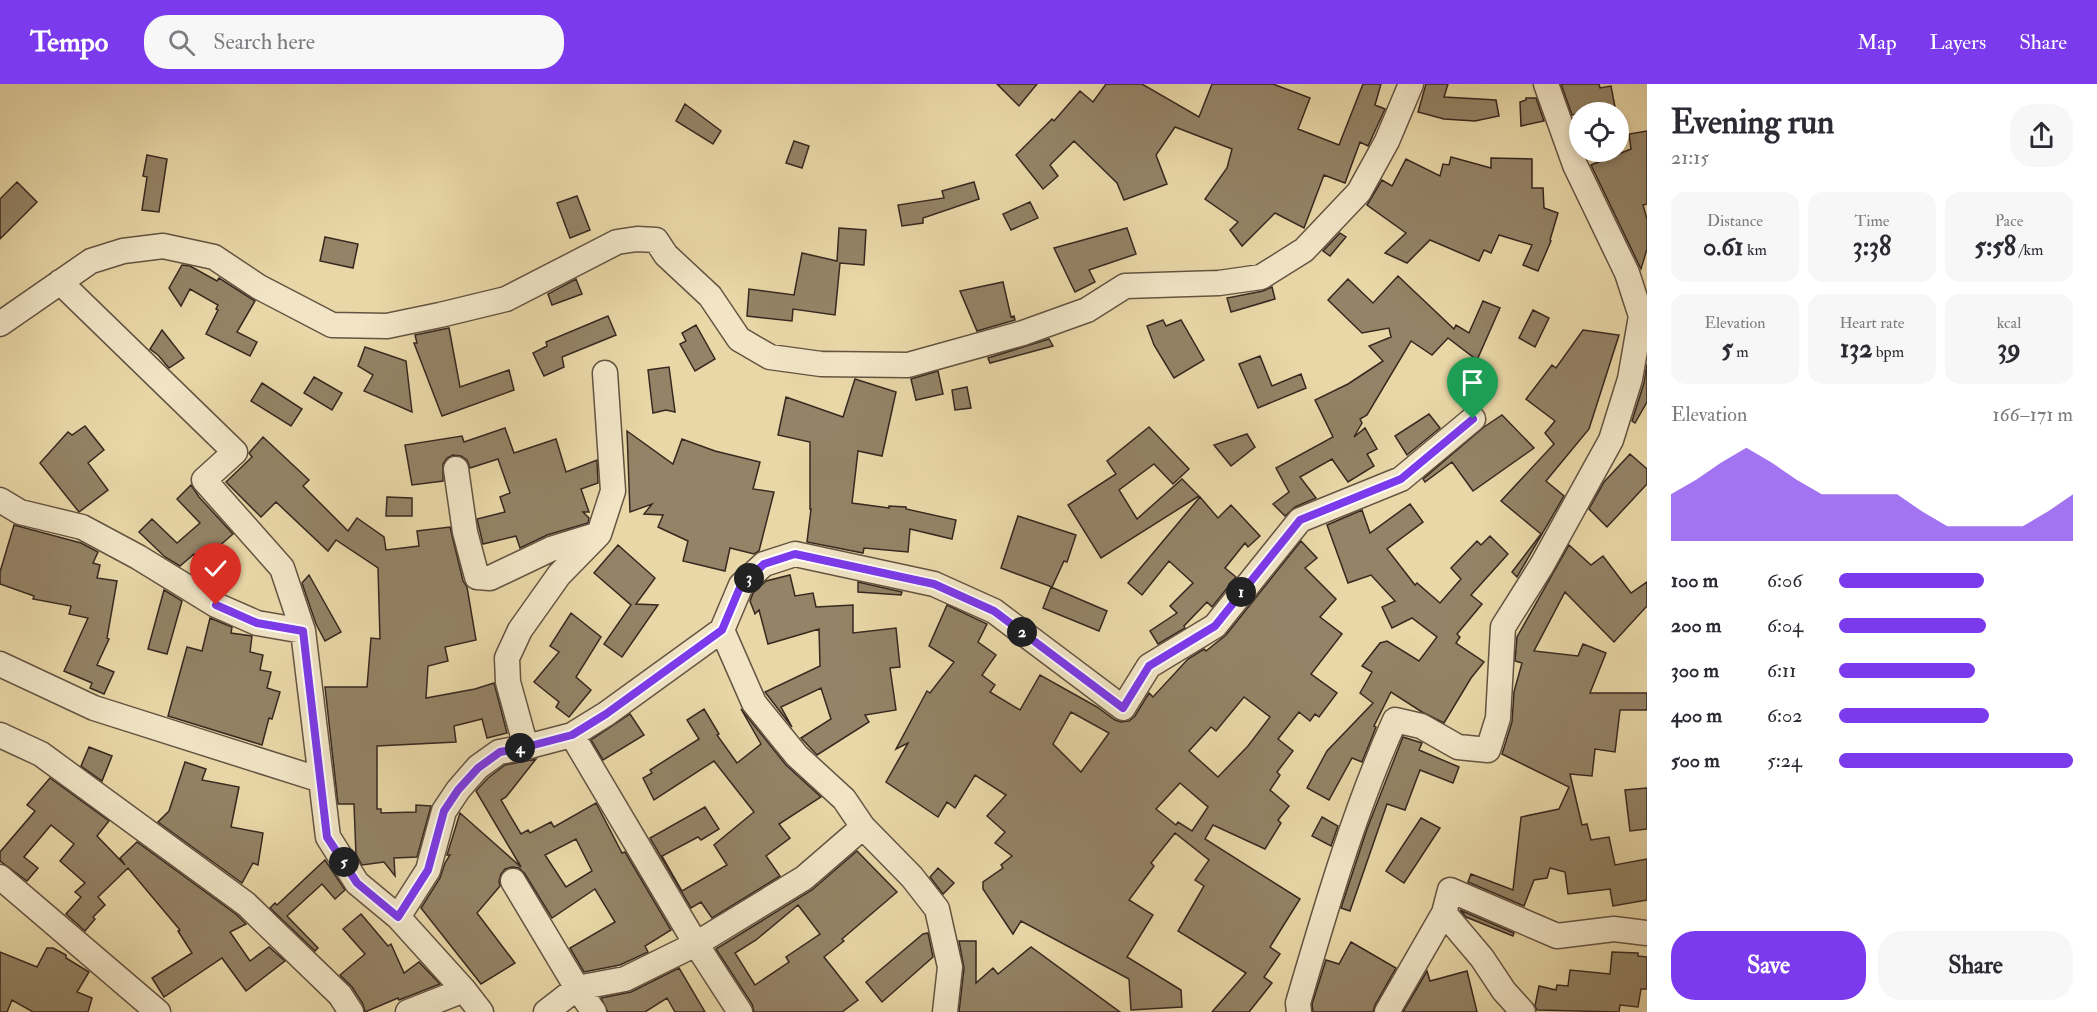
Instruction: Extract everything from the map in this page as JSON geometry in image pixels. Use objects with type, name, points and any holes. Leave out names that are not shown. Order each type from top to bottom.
[{"type":"street","points":[[0,324],[91,261],[123,251],[163,246],[214,257],[259,287],[332,325],[387,326],[506,299],[617,242],[637,239],[656,240],[666,255],[710,296],[739,339],[770,357],[821,364],[908,365],[1023,333],[1077,314],[1125,286],[1219,283],[1261,277],[1304,250],[1359,192],[1387,141],[1411,84]]},
{"type":"street","points":[[1299,1012],[1298,1003],[1329,896],[1382,749],[1395,720],[1421,726],[1458,747],[1488,750],[1498,718],[1503,627],[1542,565],[1611,441],[1630,379],[1641,316],[1627,273],[1575,165],[1546,84]]},
{"type":"street","points":[[60,282],[235,452],[204,480],[282,567],[303,631],[327,837],[357,883],[398,917],[481,1012]]},
{"type":"street","points":[[526,747],[508,682],[507,658],[520,630],[559,575],[599,534],[613,491],[604,373]]},
{"type":"street","points":[[398,917],[428,870],[444,811],[458,790],[478,768],[500,752],[572,735],[606,714],[722,630],[741,585],[764,564],[795,554],[934,584],[994,611],[1123,708],[1149,666],[1215,626],[1300,520],[1401,479],[1473,419]]},
{"type":"street","points":[[456,469],[465,532],[477,577],[490,578],[552,549],[599,534]]},
{"type":"street","points":[[0,500],[20,512],[82,527],[138,557],[216,605],[257,623],[303,631]]},
{"type":"street","points":[[722,630],[754,703],[797,756],[844,799],[863,827],[912,877],[937,909],[950,967],[945,1012]]},
{"type":"street","points":[[0,664],[94,708],[321,780]]},
{"type":"street","points":[[0,735],[41,754],[246,904],[340,995],[351,1012]]},
{"type":"street","points":[[572,735],[696,944],[740,1012]]},
{"type":"street","points":[[546,1012],[577,988],[625,979],[696,944],[804,878],[863,827]]},
{"type":"street","points":[[0,877],[158,1012]]},
{"type":"street","points":[[513,881],[577,988],[594,1012]]},
{"type":"street","points":[[1387,1012],[1444,913],[1450,890],[1557,936],[1614,929],[1647,933]]},
{"type":"street","points":[[1444,913],[1523,1012]]},
{"type":"street","points":[[408,1012],[464,990]]},
{"type":"building","points":[[997,84],[1037,84],[1019,106]]},
{"type":"building","points":[[1106,84],[1142,84],[1199,117],[1212,84],[1273,84],[1310,98],[1298,129],[1339,145],[1363,84],[1381,84],[1375,105],[1385,109],[1368,146],[1360,142],[1345,183],[1324,175],[1304,228],[1275,213],[1242,246],[1230,230],[1238,222],[1205,199],[1227,168],[1232,149],[1175,127],[1156,155],[1167,184],[1124,200],[1117,183],[1074,141],[1050,165],[1058,176],[1043,189],[1016,155],[1052,119],[1054,121],[1080,91],[1093,102]]},
{"type":"building","points":[[1426,84],[1448,84],[1444,97],[1496,100],[1499,116],[1475,121],[1444,119],[1418,112]]},
{"type":"building","points":[[1561,84],[1599,84],[1600,88],[1611,86],[1614,102],[1569,102],[1569,107]]},
{"type":"building","points":[[1526,98],[1536,98],[1544,121],[1521,126],[1520,102]]},
{"type":"building","points":[[685,104],[721,131],[713,144],[676,121]]},
{"type":"building","points":[[1647,131],[1647,204],[1643,205],[1647,219],[1647,249],[1641,269],[1591,165],[1598,162],[1629,162],[1629,150],[1631,149],[1629,134]]},
{"type":"building","points":[[794,141],[809,146],[802,168],[786,163]]},
{"type":"building","points":[[147,155],[167,159],[159,212],[142,210],[147,177],[143,176]]},
{"type":"building","points":[[1451,157],[1491,168],[1491,158],[1532,159],[1532,188],[1543,188],[1544,208],[1558,213],[1551,241],[1538,271],[1523,265],[1532,245],[1499,235],[1491,253],[1484,250],[1479,261],[1430,240],[1407,263],[1385,253],[1406,233],[1367,205],[1382,180],[1392,186],[1406,159],[1440,176],[1443,164],[1449,165]]},
{"type":"building","points":[[17,182],[37,202],[0,239],[0,199]]},
{"type":"building","points":[[974,182],[979,199],[923,218],[923,223],[902,226],[898,205],[944,198],[942,191]]},
{"type":"building","points":[[577,196],[590,230],[570,238],[557,203]]},
{"type":"building","points":[[1030,202],[1038,218],[1011,230],[1003,214]]},
{"type":"building","points":[[839,228],[866,230],[864,265],[840,263],[835,315],[793,309],[792,321],[747,316],[749,289],[794,295],[802,253],[837,261]]},
{"type":"building","points":[[1127,228],[1136,254],[1089,270],[1095,282],[1075,292],[1054,248]]},
{"type":"building","points":[[1340,233],[1346,237],[1330,256],[1323,251]]},
{"type":"building","points":[[325,237],[358,244],[353,268],[320,261]]},
{"type":"building","points":[[182,265],[190,266],[217,281],[219,278],[255,301],[237,332],[257,342],[250,356],[206,334],[218,310],[216,309],[218,305],[190,289],[181,306],[169,288]]},
{"type":"building","points":[[1398,276],[1454,329],[1456,325],[1469,333],[1483,301],[1500,308],[1477,360],[1448,338],[1432,355],[1411,341],[1367,415],[1360,419],[1362,423],[1354,437],[1365,428],[1377,449],[1367,454],[1374,466],[1348,482],[1332,459],[1300,477],[1316,498],[1295,507],[1285,516],[1273,504],[1289,492],[1276,468],[1333,437],[1315,400],[1348,384],[1383,361],[1369,346],[1391,337],[1389,328],[1362,333],[1328,300],[1348,279],[1373,303]]},
{"type":"building","points":[[576,279],[582,294],[552,305],[548,294]]},
{"type":"building","points":[[1003,282],[1011,317],[1014,316],[1015,320],[977,331],[960,291]]},
{"type":"building","points":[[1272,287],[1275,299],[1231,312],[1227,298]]},
{"type":"building","points":[[1533,310],[1549,318],[1535,347],[1519,338]]},
{"type":"building","points":[[608,316],[616,335],[562,357],[564,367],[544,376],[533,353],[547,346],[546,342]]},
{"type":"building","points":[[1163,320],[1166,326],[1181,320],[1204,360],[1174,378],[1154,345],[1147,326]]},
{"type":"building","points":[[696,325],[715,359],[695,371],[680,344],[686,341],[682,333]]},
{"type":"building","points":[[449,328],[460,387],[509,370],[514,390],[442,416],[414,343],[417,343],[415,335]]},
{"type":"building","points":[[162,330],[184,358],[169,368],[150,349]]},
{"type":"building","points":[[1583,330],[1619,335],[1589,429],[1546,481],[1564,496],[1517,577],[1512,572],[1541,534],[1501,501],[1554,444],[1545,433],[1555,421],[1526,399],[1552,365],[1556,368]]},
{"type":"building","points":[[1049,339],[1053,346],[990,363],[988,358]]},
{"type":"building","points":[[365,347],[406,361],[412,412],[364,391],[373,375],[358,366]]},
{"type":"building","points":[[1260,356],[1272,386],[1301,374],[1306,388],[1258,408],[1239,364]]},
{"type":"building","points":[[1647,364],[1647,402],[1635,423],[1632,421],[1644,383]]},
{"type":"building","points":[[669,367],[675,412],[666,410],[653,413],[648,370]]},
{"type":"building","points":[[938,371],[943,394],[916,400],[911,379]]},
{"type":"building","points":[[314,377],[342,393],[332,410],[304,393]]},
{"type":"building","points":[[855,379],[896,392],[882,456],[858,451],[852,503],[889,508],[889,506],[906,507],[906,509],[956,520],[952,539],[910,529],[908,552],[864,548],[863,553],[807,542],[811,509],[810,442],[778,435],[786,397],[843,417]]},
{"type":"building","points":[[262,383],[302,409],[291,426],[251,401]]},
{"type":"building","points":[[967,387],[971,408],[955,410],[952,390]]},
{"type":"building","points":[[1429,414],[1440,428],[1407,455],[1395,436]]},
{"type":"building","points":[[1502,415],[1534,448],[1473,491],[1452,462],[1425,482],[1423,479],[1484,427]]},
{"type":"building","points":[[85,426],[104,450],[88,463],[108,490],[79,512],[40,463],[68,432],[72,435]]},
{"type":"building","points":[[1149,427],[1189,469],[1173,484],[1154,464],[1119,490],[1137,519],[1182,479],[1199,496],[1101,558],[1068,505],[1116,474],[1107,461]]},
{"type":"building","points":[[505,428],[514,453],[556,439],[566,472],[597,460],[598,483],[581,489],[589,512],[583,512],[589,518],[588,523],[547,535],[520,548],[516,536],[483,544],[477,519],[505,512],[500,497],[510,493],[498,459],[470,468],[467,460],[453,455],[443,464],[443,481],[412,485],[405,445],[462,436],[464,442]]},
{"type":"building","points":[[627,431],[673,464],[682,439],[715,451],[760,462],[753,489],[774,492],[759,551],[754,554],[730,548],[725,571],[683,561],[688,541],[658,527],[663,515],[644,514],[652,504],[630,512]]},
{"type":"building","points":[[1247,434],[1255,447],[1231,466],[1214,445]]},
{"type":"building","points":[[263,437],[309,480],[303,486],[348,531],[357,518],[384,537],[386,550],[419,546],[417,531],[450,527],[463,581],[467,587],[476,640],[445,647],[448,661],[428,666],[426,698],[494,683],[507,733],[487,738],[482,719],[454,726],[456,742],[377,746],[377,809],[381,809],[381,813],[416,812],[416,805],[431,806],[417,857],[394,858],[395,876],[384,862],[362,865],[356,855],[354,804],[338,804],[325,687],[367,687],[371,638],[380,639],[378,568],[336,540],[328,551],[276,502],[261,517],[226,482],[252,457],[249,453]]},
{"type":"building","points":[[1630,454],[1647,469],[1647,484],[1607,527],[1589,509],[1604,482]]},
{"type":"building","points":[[191,485],[233,534],[201,562],[194,554],[180,566],[165,557],[139,532],[152,519],[177,543],[200,523],[177,499]]},
{"type":"building","points":[[387,497],[412,498],[412,516],[386,516]]},
{"type":"building","points":[[1200,497],[1218,518],[1231,505],[1260,536],[1248,547],[1245,543],[1225,568],[1236,577],[1212,607],[1207,602],[1184,626],[1185,628],[1158,644],[1150,631],[1177,613],[1170,606],[1193,583],[1169,561],[1142,595],[1128,583]]},
{"type":"building","points":[[1410,504],[1423,522],[1387,549],[1415,585],[1417,583],[1440,603],[1461,579],[1451,568],[1477,541],[1481,545],[1490,536],[1508,554],[1471,595],[1482,604],[1457,634],[1460,637],[1456,643],[1484,662],[1471,678],[1444,723],[1391,692],[1374,726],[1376,727],[1362,762],[1352,758],[1329,800],[1307,788],[1327,751],[1373,703],[1360,693],[1372,672],[1362,666],[1380,643],[1387,641],[1419,661],[1437,637],[1412,618],[1392,628],[1382,607],[1395,601],[1371,575],[1348,583],[1327,525],[1362,510],[1370,533]]},
{"type":"building","points":[[1018,516],[1076,535],[1067,562],[1064,561],[1052,587],[1001,568]]},
{"type":"building","points":[[14,525],[81,543],[98,552],[93,563],[100,565],[97,578],[117,581],[107,638],[109,639],[97,665],[114,672],[104,694],[90,688],[92,683],[64,671],[88,618],[69,614],[71,606],[33,599],[34,596],[0,584],[0,572]]},
{"type":"building","points":[[1301,541],[1317,558],[1305,568],[1336,599],[1320,617],[1342,634],[1311,674],[1337,693],[1319,717],[1315,714],[1310,721],[1299,712],[1278,739],[1293,751],[1277,772],[1280,775],[1270,790],[1289,806],[1278,820],[1281,823],[1265,849],[1213,825],[1205,839],[1300,899],[1270,947],[1280,954],[1264,977],[1272,983],[1249,1012],[1212,1012],[1246,973],[1178,931],[1204,886],[1195,880],[1209,860],[1175,833],[1151,863],[1154,866],[1129,900],[1153,915],[1127,957],[1181,990],[1182,1007],[1131,1010],[1129,979],[1021,921],[1013,934],[983,889],[983,882],[1003,868],[1001,865],[1012,856],[995,843],[1005,832],[987,816],[1006,795],[975,775],[955,808],[947,802],[938,817],[886,782],[908,743],[896,749],[927,691],[930,693],[954,662],[929,646],[947,605],[987,624],[978,642],[996,655],[982,675],[995,685],[990,692],[1020,710],[1040,675],[1121,722],[1129,721],[1135,716],[1149,693],[1153,697],[1188,659],[1204,649],[1206,651],[1226,635]],"holes":[[[1244,697],[1270,717],[1248,746],[1218,777],[1189,751],[1211,727],[1216,731]],[[1071,712],[1109,733],[1081,772],[1053,744]],[[1180,783],[1208,807],[1192,831],[1178,822],[1176,825],[1156,809]]]},
{"type":"building","points":[[618,545],[655,578],[636,604],[658,605],[622,657],[604,644],[631,605],[594,573]]},
{"type":"building","points":[[1569,545],[1591,565],[1603,556],[1631,593],[1647,582],[1647,606],[1614,642],[1565,592],[1534,651],[1578,656],[1583,644],[1606,653],[1590,693],[1647,693],[1647,710],[1620,710],[1615,752],[1595,749],[1592,776],[1570,774],[1582,825],[1587,824],[1591,840],[1609,837],[1615,865],[1647,859],[1647,900],[1613,906],[1610,889],[1568,894],[1565,872],[1550,868],[1547,878],[1534,880],[1524,906],[1468,882],[1471,874],[1513,890],[1521,817],[1559,809],[1569,787],[1502,754],[1512,722],[1514,692],[1522,663],[1515,661],[1517,637]]},
{"type":"building","points":[[309,575],[341,632],[325,641],[316,624],[302,583]]},
{"type":"building","points":[[790,575],[795,596],[813,593],[816,607],[853,605],[853,633],[896,628],[900,667],[890,668],[896,710],[865,715],[869,722],[817,755],[801,738],[831,719],[821,688],[781,707],[792,727],[765,692],[820,666],[819,629],[768,644],[759,610],[755,614],[750,601],[753,593],[766,581]]},
{"type":"building","points":[[858,582],[902,592],[901,595],[858,592]]},
{"type":"building","points":[[1051,587],[1107,611],[1099,631],[1043,608]]},
{"type":"building","points":[[164,590],[182,601],[167,654],[148,649]]},
{"type":"building","points":[[571,613],[601,637],[576,677],[591,690],[569,717],[556,707],[559,702],[534,682],[559,652],[550,646]]},
{"type":"building","points":[[210,618],[232,627],[231,633],[252,636],[250,652],[263,655],[260,670],[271,672],[267,688],[280,692],[272,719],[269,718],[262,745],[168,716],[187,647],[202,651]]},
{"type":"building","points":[[704,709],[719,734],[717,735],[737,763],[761,744],[741,709],[786,765],[821,797],[779,824],[790,838],[766,856],[780,876],[712,918],[701,902],[691,908],[650,838],[705,807],[719,829],[701,840],[698,837],[662,856],[682,891],[727,865],[714,845],[754,812],[714,761],[654,800],[643,778],[652,773],[650,770],[699,739],[687,720]]},
{"type":"building","points":[[630,714],[644,735],[603,760],[591,740]]},
{"type":"building","points":[[1403,737],[1422,743],[1419,750],[1459,767],[1453,783],[1420,770],[1405,810],[1387,804],[1350,911],[1341,908],[1367,829]]},
{"type":"building","points":[[89,747],[112,756],[102,781],[81,766]]},
{"type":"building","points":[[536,759],[506,797],[501,800],[521,834],[528,830],[530,833],[551,822],[554,827],[596,803],[622,853],[625,852],[671,930],[645,946],[648,952],[620,965],[584,972],[570,948],[615,922],[595,889],[552,918],[525,874],[519,868],[512,867],[505,869],[501,874],[500,886],[477,913],[515,963],[481,984],[421,908],[440,878],[450,855],[447,855],[460,813],[521,867],[476,791],[505,765]],"holes":[[[576,839],[592,871],[566,887],[545,855]]]},
{"type":"building","points":[[185,762],[206,769],[202,780],[239,787],[231,827],[263,833],[258,865],[253,863],[242,883],[158,822],[169,811]]},
{"type":"building","points":[[50,778],[109,821],[97,836],[125,865],[120,858],[137,842],[246,924],[230,932],[250,961],[269,947],[285,961],[246,991],[222,958],[164,997],[152,978],[192,953],[178,931],[180,930],[128,868],[98,897],[105,905],[93,917],[95,919],[85,931],[66,914],[81,897],[75,892],[85,883],[60,861],[74,844],[51,825],[24,857],[38,868],[27,881],[0,861],[0,852],[35,811],[27,805]]},
{"type":"building","points":[[1647,788],[1647,829],[1630,831],[1625,790]]},
{"type":"building","points":[[1322,817],[1338,826],[1331,846],[1312,836]]},
{"type":"building","points":[[1421,818],[1440,828],[1404,883],[1386,871]]},
{"type":"building","points":[[857,851],[897,892],[824,957],[858,1000],[842,1012],[754,1012],[752,1004],[716,949],[812,890]],"holes":[[[798,905],[820,934],[786,957],[789,962],[755,985],[735,953],[756,940]]]},
{"type":"building","points":[[325,860],[345,890],[335,899],[322,884],[287,916],[318,948],[315,951],[270,908],[275,903],[277,905]]},
{"type":"building","points":[[938,868],[954,883],[943,894],[930,877]]},
{"type":"building","points":[[1460,910],[1514,933],[1513,936],[1466,917]]},
{"type":"building","points":[[361,914],[388,946],[391,944],[404,973],[419,962],[440,984],[365,1012],[363,1004],[352,987],[340,975],[365,954],[343,929]]},
{"type":"building","points":[[928,933],[933,957],[882,1002],[866,982],[923,934]]},
{"type":"building","points":[[959,941],[976,941],[976,983],[993,968],[998,974],[1031,947],[1120,1012],[959,1012],[964,968]]},
{"type":"building","points":[[1351,942],[1396,968],[1373,1012],[1313,1012],[1312,1004],[1326,960],[1339,964]]},
{"type":"building","points":[[47,948],[53,948],[66,955],[66,958],[89,972],[77,992],[92,998],[88,1012],[33,1012],[12,1000],[7,1012],[0,1012],[0,952],[37,967]]},
{"type":"building","points":[[1612,952],[1638,953],[1638,956],[1647,957],[1647,989],[1641,989],[1638,1007],[1620,1005],[1619,1012],[1537,1010],[1535,1006],[1539,986],[1556,990],[1557,985],[1568,986],[1570,970],[1610,974]]},
{"type":"building","points":[[679,968],[705,1012],[675,1012],[667,998],[645,1012],[608,1012],[601,998],[631,992]]},
{"type":"building","points":[[1427,971],[1430,981],[1467,971],[1477,1012],[1403,1012]]},
{"type":"route","points":[[216,605],[257,623],[303,631],[327,837],[357,883],[398,917],[428,870],[444,811],[458,790],[478,768],[500,752],[572,735],[606,714],[722,630],[741,585],[764,564],[795,554],[934,584],[994,611],[1123,708],[1149,666],[1215,626],[1300,520],[1401,479],[1473,419]]}]
